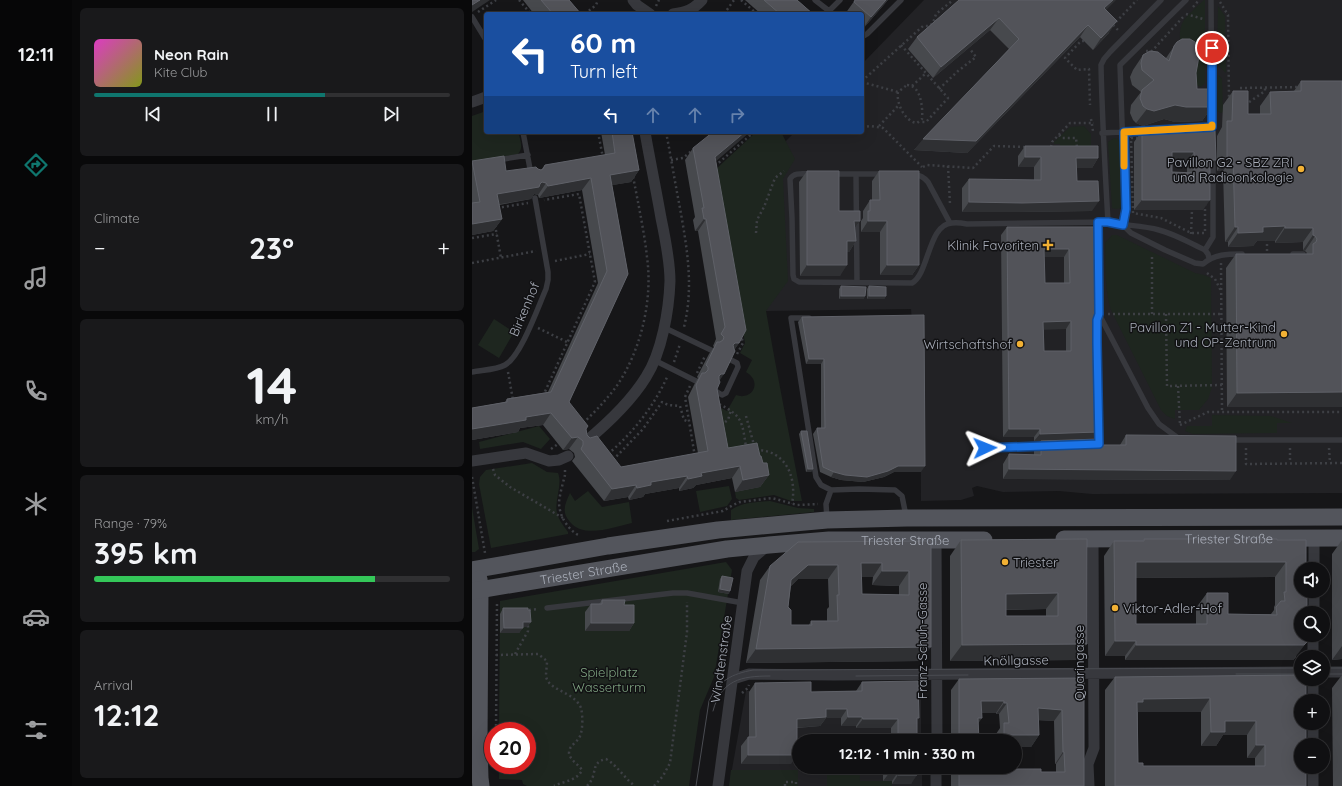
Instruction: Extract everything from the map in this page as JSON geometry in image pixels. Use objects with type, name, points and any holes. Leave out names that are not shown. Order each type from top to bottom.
[{"type":"main road","name":"Triester Straße","points":[[475,570],[608,546],[718,530],[827,520],[907,518],[1342,517]]},
{"type":"main road","name":"Triester Straße","points":[[1046,539],[1342,538]]},
{"type":"main road","name":"Triester Straße","points":[[476,591],[727,549],[828,540],[999,540]]},
{"type":"main road","points":[[475,570],[478,783]]},
{"type":"street","points":[[633,0],[647,12]]},
{"type":"street","points":[[688,12],[702,0]]},
{"type":"street","points":[[472,102],[484,98]]},
{"type":"street","points":[[584,443],[607,424],[628,402],[646,377],[654,360],[664,328],[670,280],[665,240],[645,134]]},
{"type":"street","points":[[472,462],[526,453],[549,461],[559,460],[568,456]]},
{"type":"street","points":[[1314,538],[1314,562]]},
{"type":"street","name":"Quaringasse","points":[[1089,786],[1088,764],[1094,748],[1093,539]]},
{"type":"street","name":"Franz-Schuh-Gasse","points":[[936,540],[936,734]]},
{"type":"street","name":"Windtenstraße","points":[[718,786],[747,571],[754,557],[769,545]]},
{"type":"street","name":"Knöllgasse","points":[[733,679],[749,674],[937,675],[1294,672]]},
{"type":"street","points":[[1330,672],[1342,672]]},
{"type":"street","points":[[936,774],[936,786]]},
{"type":"street","points":[[1313,774],[1314,786]]},
{"type":"lane","points":[[815,0],[831,12],[840,0]]},
{"type":"lane","points":[[864,36],[901,0]]},
{"type":"lane","points":[[1108,222],[1105,155],[1102,133],[1101,65],[1110,52],[1160,0]]},
{"type":"lane","points":[[1123,225],[1126,209],[1124,132],[1120,65],[1186,0]]},
{"type":"lane","points":[[1211,0],[1212,143]]},
{"type":"lane","points":[[472,16],[484,37]]},
{"type":"lane","points":[[1102,133],[1212,127]]},
{"type":"lane","points":[[523,134],[532,178]]},
{"type":"lane","points":[[1205,250],[1213,237],[1212,151]]},
{"type":"lane","points":[[493,161],[528,155]]},
{"type":"lane","points":[[818,174],[796,174],[790,179],[793,275],[794,279],[799,282],[909,283],[915,281],[919,276],[934,237],[950,222],[972,224],[1108,222],[1139,226],[1161,230],[1205,250],[1209,258]]},
{"type":"lane","points":[[826,174],[888,174]]},
{"type":"lane","points":[[856,174],[857,282]]},
{"type":"lane","points":[[904,174],[918,174],[928,182],[950,222]]},
{"type":"lane","name":"Birkenhof","points":[[472,372],[500,367],[506,364],[516,354],[520,349],[546,289],[548,272],[536,200]]},
{"type":"lane","points":[[1097,343],[1097,320],[1099,314],[1098,222]]},
{"type":"lane","points":[[1123,225],[1131,233],[1196,263],[1203,264],[1209,258],[1225,254],[1267,254]]},
{"type":"lane","points":[[1288,254],[1303,254]]},
{"type":"lane","points":[[1099,314],[1148,408],[1159,424],[1178,438],[1186,439]]},
{"type":"lane","points":[[814,317],[791,318],[816,477],[821,485],[831,490],[895,490],[902,496],[907,518]]},
{"type":"lane","points":[[664,328],[711,350]]},
{"type":"lane","points":[[1092,444],[1099,444],[1097,358]]},
{"type":"lane","points":[[654,360],[696,381]]},
{"type":"lane","points":[[715,391],[722,395],[726,393],[738,367],[738,364],[731,360]]},
{"type":"lane","points":[[1225,440],[1342,440]]},
{"type":"lane","points":[[985,448],[1054,445]]},
{"type":"lane","points":[[827,520],[826,504],[831,490]]},
{"type":"lane","points":[[547,608],[673,593],[687,593],[743,603]]},
{"type":"path","points":[[472,16],[496,0]]},
{"type":"path","points":[[519,0],[529,12]]},
{"type":"path","points":[[587,12],[598,0]]},
{"type":"path","points":[[725,12],[734,0]]},
{"type":"path","points":[[741,0],[755,12]]},
{"type":"path","points":[[864,80],[923,26],[928,26],[933,23],[936,14],[953,0]]},
{"type":"path","points":[[1110,28],[1137,0]]},
{"type":"path","points":[[1140,52],[1152,51],[1200,0]]},
{"type":"path","points":[[1220,0],[1220,4],[1228,15],[1229,105]]},
{"type":"path","points":[[1186,14],[1211,22]]},
{"type":"path","points":[[1113,25],[1121,33]]},
{"type":"path","points":[[1084,41],[1081,41],[1065,58],[1077,70],[1089,69],[1090,105]]},
{"type":"path","points":[[901,45],[925,74],[948,98],[926,122],[917,123],[910,121],[899,105],[898,92],[904,86],[912,86],[918,93],[922,102],[922,119],[920,122]]},
{"type":"path","points":[[939,89],[976,57],[970,49]]},
{"type":"path","points":[[912,86],[925,74]]},
{"type":"path","points":[[864,83],[898,92]]},
{"type":"path","points":[[1240,88],[1307,87]]},
{"type":"path","points":[[1243,106],[1265,91],[1265,88]]},
{"type":"path","points":[[879,126],[899,105]]},
{"type":"path","points":[[1045,147],[1052,147],[1052,142],[1070,124],[1094,123]]},
{"type":"path","points":[[864,127],[879,126],[886,131],[923,168],[927,165],[974,168],[994,146],[1030,147]]},
{"type":"path","points":[[598,134],[604,162]]},
{"type":"path","points":[[712,168],[752,134]]},
{"type":"path","points":[[1059,135],[1062,138],[1076,138],[1077,149]]},
{"type":"path","points":[[1131,138],[1206,138],[1205,233],[1191,233],[1161,218],[1132,213],[1131,138]]},
{"type":"path","points":[[671,160],[683,158],[698,145]]},
{"type":"path","points":[[946,215],[951,211],[948,166]]},
{"type":"path","points":[[581,424],[605,401],[620,380],[635,351],[645,313],[648,294],[648,257],[632,169]]},
{"type":"path","points":[[756,233],[758,216],[764,207],[775,178],[786,170],[792,176]]},
{"type":"path","points":[[492,209],[536,200],[579,194],[595,282],[540,401]]},
{"type":"path","points":[[1191,244],[1192,210]]},
{"type":"path","points":[[494,221],[501,258]]},
{"type":"path","points":[[472,238],[497,234]]},
{"type":"path","points":[[1267,238],[1267,254]]},
{"type":"path","points":[[1152,249],[1152,314]]},
{"type":"path","points":[[472,263],[544,250]]},
{"type":"path","points":[[564,259],[590,254]]},
{"type":"path","points":[[1209,258],[1221,264],[1222,412]]},
{"type":"path","points":[[1207,273],[1215,279],[1222,292]]},
{"type":"path","points":[[1099,314],[1222,314]]},
{"type":"path","points":[[1166,314],[1168,386],[1222,385]]},
{"type":"path","points":[[731,360],[743,343],[740,328]]},
{"type":"path","points":[[545,331],[568,342]]},
{"type":"path","points":[[510,383],[514,406]]},
{"type":"path","points":[[1178,386],[1180,425],[1178,438]]},
{"type":"path","points":[[715,391],[713,400],[732,410],[739,417],[743,426],[749,451],[764,450],[776,454],[787,466],[793,482],[794,491],[792,504]]},
{"type":"path","points":[[612,460],[643,430],[662,402],[668,405],[680,406],[684,420],[689,422]]},
{"type":"path","points":[[686,403],[695,460]]},
{"type":"path","points":[[718,425],[728,420],[732,410]]},
{"type":"path","points":[[1180,425],[1208,412],[1342,412]]},
{"type":"path","points":[[746,416],[755,450]]},
{"type":"path","points":[[1246,446],[1246,464],[1342,463]]},
{"type":"path","points":[[1290,446],[1290,463]]},
{"type":"path","points":[[1329,446],[1330,463]]},
{"type":"path","points":[[490,459],[495,475],[510,487],[563,519]]},
{"type":"path","points":[[565,470],[559,503],[563,519],[572,532],[581,536]]},
{"type":"path","points":[[472,477],[486,553]]},
{"type":"path","points":[[660,522],[723,511]]},
{"type":"path","points":[[654,786],[664,776],[670,763],[687,632],[687,593]]},
{"type":"path","points":[[496,604],[498,612],[496,655],[496,722]]},
{"type":"path","points":[[515,654],[528,631],[528,610],[547,608]]},
{"type":"path","points":[[496,655],[538,654],[545,658],[547,661],[546,677],[549,683],[555,689],[562,690],[574,698],[581,710],[580,737],[572,745],[569,751],[573,760],[582,770],[579,776],[554,786]]},
{"type":"path","points":[[587,786],[593,778],[595,765],[599,760],[606,759],[613,763],[628,781],[635,786]]},
{"type":"path","points":[[785,786],[785,782],[797,782],[796,786]]},
{"type":"shaded area","name":"Klinik Favoriten","points":[[924,0],[1342,0],[1342,493],[1092,494],[1059,491],[1003,492],[977,486],[972,488],[974,496],[961,500],[921,501],[920,321],[912,321],[911,309],[766,311],[767,160],[793,134],[864,134],[864,62]]},
{"type":"shaded area","points":[[921,690],[921,734],[792,734],[792,774],[922,774],[922,786],[729,786],[746,691]]},
{"type":"green space","points":[[1204,0],[1205,83],[1201,87],[1196,85],[1186,62],[1180,36],[1184,20]]},
{"type":"green space","points":[[1218,6],[1225,16],[1226,73],[1217,64]]},
{"type":"green space","points":[[1218,75],[1222,79],[1223,112],[1221,113],[1217,111]]},
{"type":"green space","points":[[484,112],[484,134],[518,134],[521,146],[520,152],[518,154],[472,162],[472,116]]},
{"type":"green space","points":[[1084,126],[1091,134],[1091,155],[1060,156],[1060,144],[1054,144],[1054,142],[1070,127]]},
{"type":"green space","points":[[754,134],[782,134],[795,159],[783,179],[788,281],[766,311],[802,501],[791,501],[774,495],[739,500],[736,498],[735,492],[760,487],[720,460],[715,405],[727,411],[736,395],[742,396],[751,393],[755,385],[751,376],[746,372],[752,360],[740,353],[745,343],[715,170]]},
{"type":"green space","points":[[1114,138],[1118,139],[1121,143],[1121,208],[1116,209],[1112,208],[1108,142]]},
{"type":"green space","points":[[1112,235],[1117,235],[1195,273],[1211,278],[1212,387],[1208,399],[1199,410],[1175,410],[1175,419],[1167,416],[1161,410],[1111,310],[1106,285],[1105,243]]},
{"type":"green space","points":[[494,319],[514,332],[499,358],[478,345]]},
{"type":"green space","points":[[1212,415],[1271,416],[1292,423],[1277,423],[1277,433],[1193,434],[1185,431],[1187,426],[1212,426]]},
{"type":"green space","points":[[539,426],[550,439],[541,449],[523,442],[480,449],[479,442]]},
{"type":"green space","points":[[532,463],[547,472],[558,473],[560,482],[556,508],[560,521],[568,534],[491,548],[479,484],[480,477],[486,470]]},
{"type":"green space","points":[[729,486],[732,499],[727,506],[700,512],[696,491]]},
{"type":"green space","points":[[588,491],[602,507],[629,502],[632,523],[608,529],[591,531],[576,527],[567,518],[565,508],[567,501],[570,493],[575,501]]},
{"type":"green space","points":[[770,501],[798,508],[814,509],[814,512],[731,520],[731,510],[735,507],[749,503]]},
{"type":"green space","points":[[472,507],[479,549],[475,552],[472,552]]},
{"type":"green space","name":"Spielplatz Wasserturm","points":[[726,562],[732,570],[714,677],[700,710],[689,786],[527,786],[523,784],[522,780],[499,779],[499,774],[536,774],[536,722],[499,722],[500,601]]},
{"type":"green space","points":[[731,770],[792,770],[792,774],[798,774],[798,786],[729,786]]},
{"type":"green space","points":[[827,774],[860,774],[860,781],[892,781],[892,786],[827,786]]},
{"type":"building","points":[[472,0],[480,0],[472,5]]},
{"type":"building","points":[[541,0],[569,0],[579,12],[551,12]]},
{"type":"building","points":[[764,0],[797,0],[811,12],[778,12]]},
{"type":"building","points":[[855,0],[886,0],[871,17],[854,2]]},
{"type":"building","points":[[959,0],[1113,0],[1104,8],[1117,21],[1101,38],[1088,25],[976,141],[923,139],[1019,39],[999,18],[941,67],[917,37]]},
{"type":"building","points":[[1182,39],[1190,39],[1199,47],[1200,51],[1196,73],[1197,89],[1212,89],[1212,107],[1186,107],[1175,105],[1154,111],[1147,109],[1143,106],[1140,98],[1142,90],[1154,80],[1142,70],[1141,63],[1143,55],[1150,51],[1158,52],[1169,61],[1174,46]]},
{"type":"building","points":[[1301,81],[1342,81],[1342,392],[1237,393],[1236,254],[1313,254],[1313,244],[1317,239],[1313,235],[1313,228],[1285,228],[1285,226],[1263,227],[1263,232],[1238,233],[1238,227],[1235,227],[1233,157],[1227,157],[1227,121],[1232,121],[1233,91],[1248,91],[1248,114],[1271,114],[1270,92],[1301,91]]},
{"type":"building","points":[[1142,131],[1215,131],[1216,160],[1210,160],[1210,200],[1142,200]],"holes":[[[1172,152],[1194,152],[1194,173],[1172,172]]]},
{"type":"building","points":[[612,134],[632,134],[639,170],[610,175],[628,274],[569,402],[588,426],[586,429],[587,435],[590,438],[597,436],[621,467],[708,451],[696,385],[702,373],[705,373],[708,370],[706,365],[717,342],[723,340],[724,337],[721,334],[725,327],[706,219],[704,219],[702,208],[704,208],[693,148],[710,134],[743,134],[715,157],[746,330],[739,343],[735,343],[733,345],[735,351],[724,374],[719,376],[720,382],[717,389],[728,448],[757,443],[763,463],[767,463],[769,475],[743,480],[740,466],[701,473],[702,476],[688,479],[687,476],[651,482],[651,485],[637,488],[636,485],[612,489],[581,449],[583,441],[578,437],[572,438],[551,413],[526,417],[526,420],[472,429],[472,408],[507,402],[507,399],[551,392],[607,271],[591,178],[548,186],[546,183],[542,182],[539,187],[497,194],[502,219],[472,224],[472,203],[480,202],[472,161],[504,156],[506,171],[536,167],[541,170],[545,165],[615,153]]},
{"type":"building","points":[[1025,146],[1098,146],[1098,158],[1076,158],[1077,181],[1098,181],[1099,201],[1022,203],[969,202],[969,179],[1041,180],[1041,157],[1025,157]]},
{"type":"building","points":[[807,171],[839,171],[839,211],[860,211],[860,221],[854,221],[856,241],[847,241],[847,265],[807,265]]},
{"type":"building","points":[[879,171],[919,171],[919,265],[887,265],[887,221],[868,221],[870,200],[880,200]]},
{"type":"building","name":"Wirtschaftshof","points":[[1007,227],[1096,227],[1098,432],[1040,434],[1040,429],[1009,429]],"holes":[[[1044,249],[1069,249],[1070,283],[1045,283]],[[1071,321],[1071,351],[1044,351],[1043,322]]]},
{"type":"building","points":[[841,286],[866,287],[865,296],[841,296]]},
{"type":"building","points":[[869,286],[886,287],[886,296],[869,296]]},
{"type":"building","points":[[924,315],[925,466],[898,466],[888,471],[867,477],[845,475],[823,467],[817,428],[825,428],[824,359],[809,359],[802,317]]},
{"type":"building","points":[[801,431],[807,431],[813,469],[808,469]]},
{"type":"building","points":[[1126,435],[1236,436],[1236,471],[1009,469],[1009,454],[1041,455],[1041,441],[1099,439],[1099,445],[1126,445]]},
{"type":"building","points":[[1087,539],[1087,644],[962,645],[961,540]],"holes":[[[1058,593],[1058,616],[1006,616],[1006,594]]]},
{"type":"building","points":[[1144,539],[1306,540],[1306,562],[1294,562],[1294,598],[1307,598],[1307,606],[1294,606],[1294,642],[1307,642],[1304,645],[1136,645],[1136,641],[1115,641],[1114,541],[1144,541]],"holes":[[[1136,562],[1286,562],[1286,592],[1284,592],[1285,601],[1281,601],[1276,607],[1277,615],[1228,614],[1228,593],[1207,593],[1207,624],[1136,624]]]},
{"type":"building","points":[[931,541],[931,647],[756,649],[770,566],[798,542]],"holes":[[[861,563],[882,563],[882,571],[909,571],[909,595],[862,594]],[[808,565],[838,565],[838,621],[811,621],[812,625],[791,625],[791,610],[788,607],[791,580]]]},
{"type":"building","points":[[722,576],[733,578],[730,591],[720,589]]},
{"type":"building","points":[[602,600],[625,600],[624,605],[634,605],[634,623],[591,623],[591,604],[602,604]]},
{"type":"building","points":[[503,608],[528,608],[528,610],[530,610],[531,622],[523,622],[523,628],[504,628]]},
{"type":"building","points":[[1294,675],[1294,686],[1306,686],[1306,694],[1294,694],[1294,730],[1306,730],[1306,738],[1294,738],[1294,774],[1306,774],[1306,786],[1115,786],[1115,677]],"holes":[[[1210,698],[1211,732],[1225,732],[1225,721],[1256,721],[1256,745],[1265,745],[1265,766],[1143,766],[1143,763],[1138,763],[1137,702],[1143,702],[1143,699]]]},
{"type":"building","points":[[1084,678],[1084,786],[959,786],[959,774],[1022,774],[1022,769],[1041,769],[1041,772],[1065,772],[1062,710],[1038,708],[1039,735],[1004,734],[1004,723],[1009,723],[1007,703],[1004,703],[1004,701],[981,701],[982,718],[978,718],[979,734],[959,734],[959,679]]},
{"type":"building","points":[[918,681],[919,718],[917,718],[917,734],[898,734],[898,719],[863,719],[862,717],[848,717],[847,709],[826,709],[826,717],[797,719],[797,734],[792,734],[792,755],[748,755],[748,737],[756,737],[755,683],[811,682],[811,692],[862,691],[862,682]]},
{"type":"building","points":[[898,774],[917,774],[917,775]]},
{"type":"tram line","points":[[696,786],[709,701],[717,688],[727,679],[753,670],[1294,668]]},
{"type":"tram line","points":[[1330,668],[1342,668]]},
{"type":"tram line","points":[[1236,674],[1294,674]]},
{"type":"tram line","points":[[1330,674],[1342,674]]},
{"type":"tram line","points":[[856,676],[968,675]]},
{"type":"tram line","points":[[713,711],[721,692],[727,686],[741,679],[770,676]]},
{"type":"slow traffic","points":[[1124,166],[1124,132],[1212,127],[1212,125]]},
{"type":"place","name":"Pavillon G2 - SBZ ZRI und Radioonkologie","points":[[1301,169]]},
{"type":"place","name":"Klinik Favoriten","points":[[1048,245]]},
{"type":"place","name":"Pavillon Z1 - Mutter-Kind und OP-Zentrum","points":[[1284,334]]},
{"type":"place","name":"Wirtschaftshof","points":[[1020,344]]},
{"type":"place","name":"Triester","points":[[1005,562]]},
{"type":"place","name":"Viktor-Adler-Hof","points":[[1115,608]]},
{"type":"route","points":[[985,448],[1099,444],[1097,343],[1097,320],[1099,314],[1098,222],[1123,225],[1126,209],[1124,132],[1212,127],[1212,48]]}]
